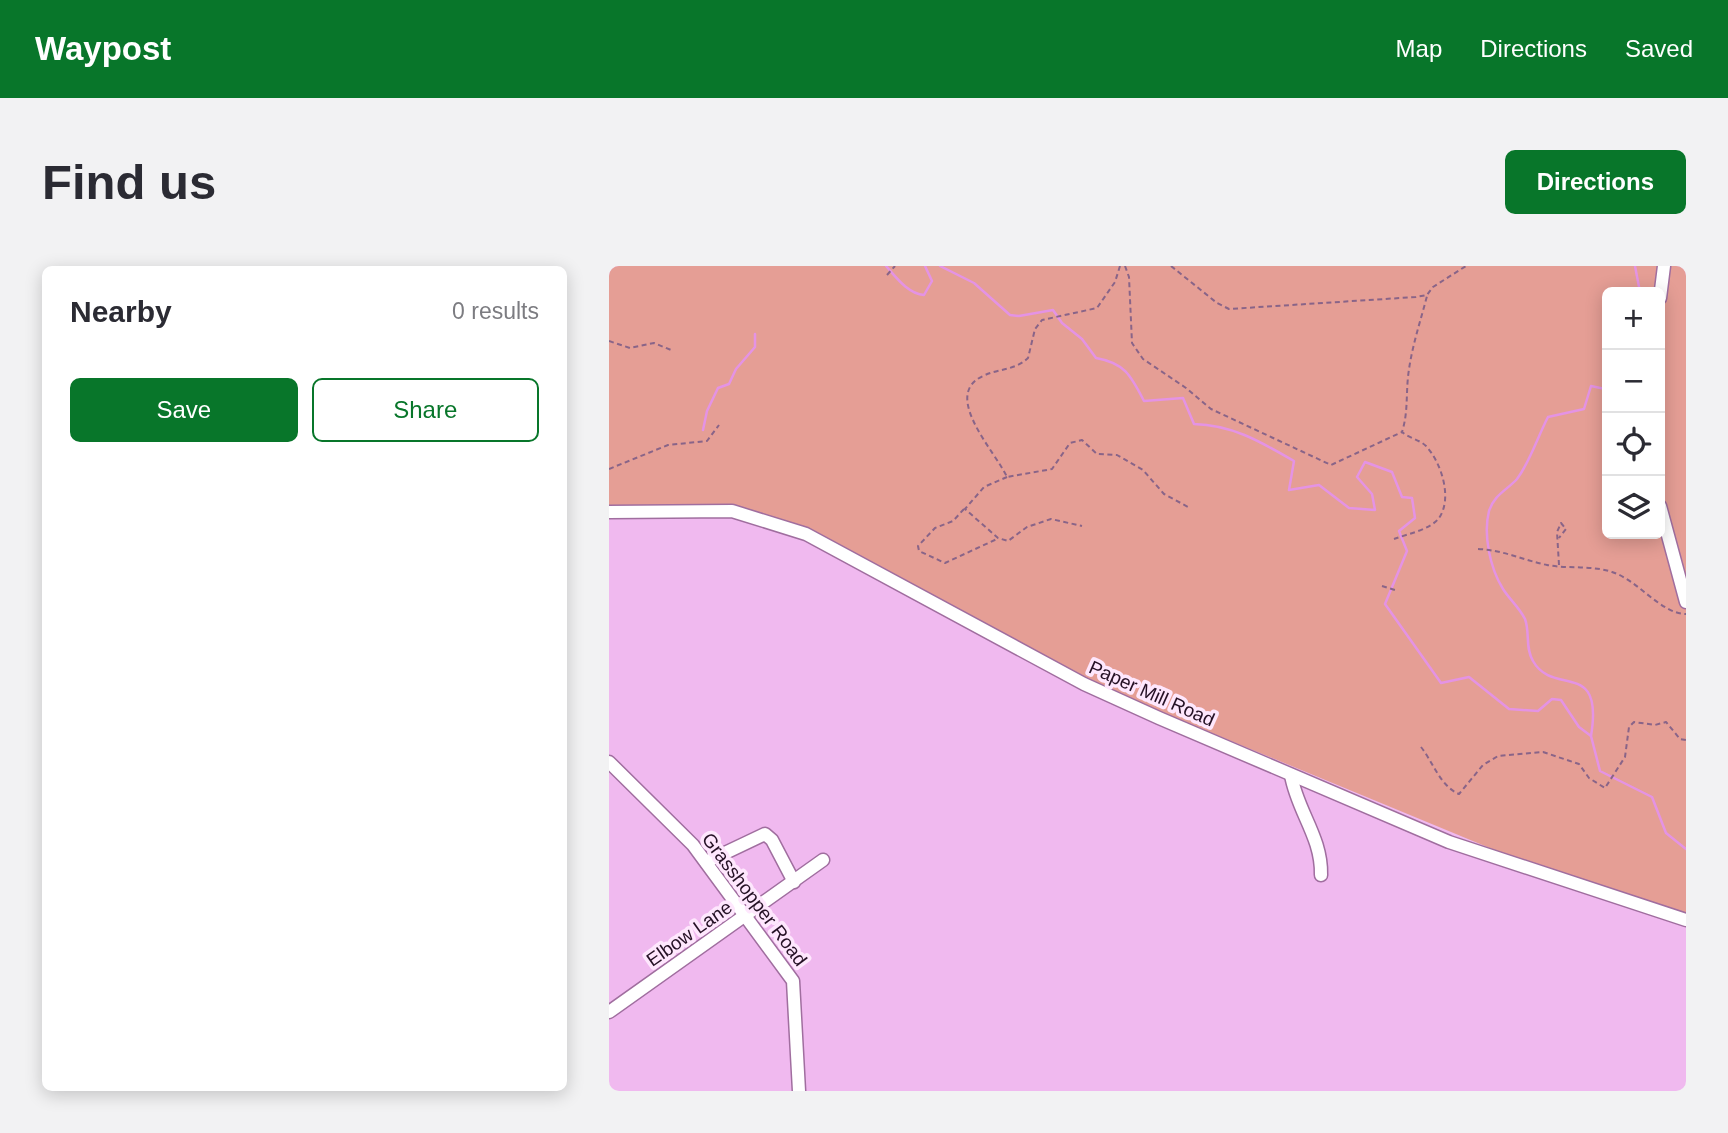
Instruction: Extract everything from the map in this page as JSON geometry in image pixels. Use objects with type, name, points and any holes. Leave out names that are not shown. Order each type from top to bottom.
[{"type":"street","points":[[1661,287],[1664,266]]},
{"type":"street","name":"Paper Mill Road","points":[[609,512],[732,511],[806,534],[1084,684],[1291,775],[1449,842],[1686,920]]},
{"type":"street","points":[[1665,524],[1686,601]]},
{"type":"street","name":"Grasshopper Road","points":[[609,762],[693,845],[793,981],[799,1091]]},
{"type":"street","points":[[1291,775],[1296,794],[1316,837],[1321,875]]},
{"type":"street","points":[[706,862],[765,834],[772,840],[794,882]]},
{"type":"street","name":"Elbow Lane","points":[[609,1012],[747,917],[823,860]]},
{"type":"path","points":[[887,275],[895,266]]},
{"type":"path","points":[[1007,477],[970,415],[966,397],[968,388],[985,374],[1021,365],[1031,351],[1035,329],[1049,317],[1097,308],[1115,282],[1120,266]]},
{"type":"path","points":[[1125,266],[1129,277],[1132,344],[1151,367],[1186,388],[1211,409],[1331,465],[1402,432],[1408,412],[1408,379],[1416,329],[1427,295],[1433,287],[1466,266]]},
{"type":"path","points":[[1171,266],[1217,303],[1229,309],[1243,310],[1285,303],[1402,299],[1427,295]]},
{"type":"path","points":[[609,341],[629,348],[654,343],[671,350]]},
{"type":"path","points":[[609,469],[668,444],[687,440],[707,441],[719,425]]},
{"type":"path","points":[[1394,539],[1419,531],[1439,519],[1446,499],[1440,469],[1425,444],[1402,432]]},
{"type":"path","points":[[998,538],[945,562],[919,551],[918,546],[935,528],[953,521],[984,487],[1007,477],[1052,469],[1070,443],[1082,440],[1097,454],[1117,454],[1143,470],[1157,488],[1190,508]]},
{"type":"path","points":[[965,509],[998,538],[1009,541],[1027,527],[1051,519],[1082,526]]},
{"type":"path","points":[[1559,538],[1559,566]]},
{"type":"path","points":[[1478,549],[1496,550],[1559,566],[1613,572],[1648,592],[1668,611],[1686,614]]},
{"type":"path","points":[[1382,586],[1398,591]]},
{"type":"path","points":[[1421,747],[1435,764],[1442,781],[1459,794],[1483,765],[1498,756],[1543,752],[1579,764],[1600,787],[1608,785],[1625,757],[1629,727],[1634,722],[1655,725],[1666,722],[1680,739],[1686,740]]},
{"type":"shaded area","points":[[609,266],[1686,266],[1686,914],[1497,851],[1103,688],[1006,638],[867,559],[806,529],[730,506],[609,508]]},
{"type":"waterway","points":[[886,266],[908,288],[924,295],[932,281],[925,266]]},
{"type":"waterway","points":[[940,266],[974,283],[1010,315],[1053,310],[1062,323],[1082,339],[1096,358],[1121,367],[1144,401],[1183,398],[1194,424],[1234,431],[1294,461],[1289,490],[1319,485],[1349,508],[1375,510],[1372,494],[1357,477],[1365,462],[1392,472],[1402,497],[1412,498],[1415,518],[1399,531],[1407,551],[1385,604],[1441,683],[1469,677],[1509,709],[1538,711],[1552,699],[1561,700],[1579,727],[1591,736],[1600,771],[1652,797],[1666,833],[1686,849]]},
{"type":"waterway","points":[[1635,266],[1639,287]]},
{"type":"waterway","points":[[703,430],[707,411],[718,388],[729,384],[736,369],[755,347],[755,334]]},
{"type":"waterway","points":[[1591,736],[1593,712],[1590,696],[1584,687],[1552,677],[1533,661],[1525,619],[1498,581],[1491,561],[1487,520],[1491,505],[1522,472],[1548,417],[1584,409],[1591,386],[1605,389],[1606,350]]}]
